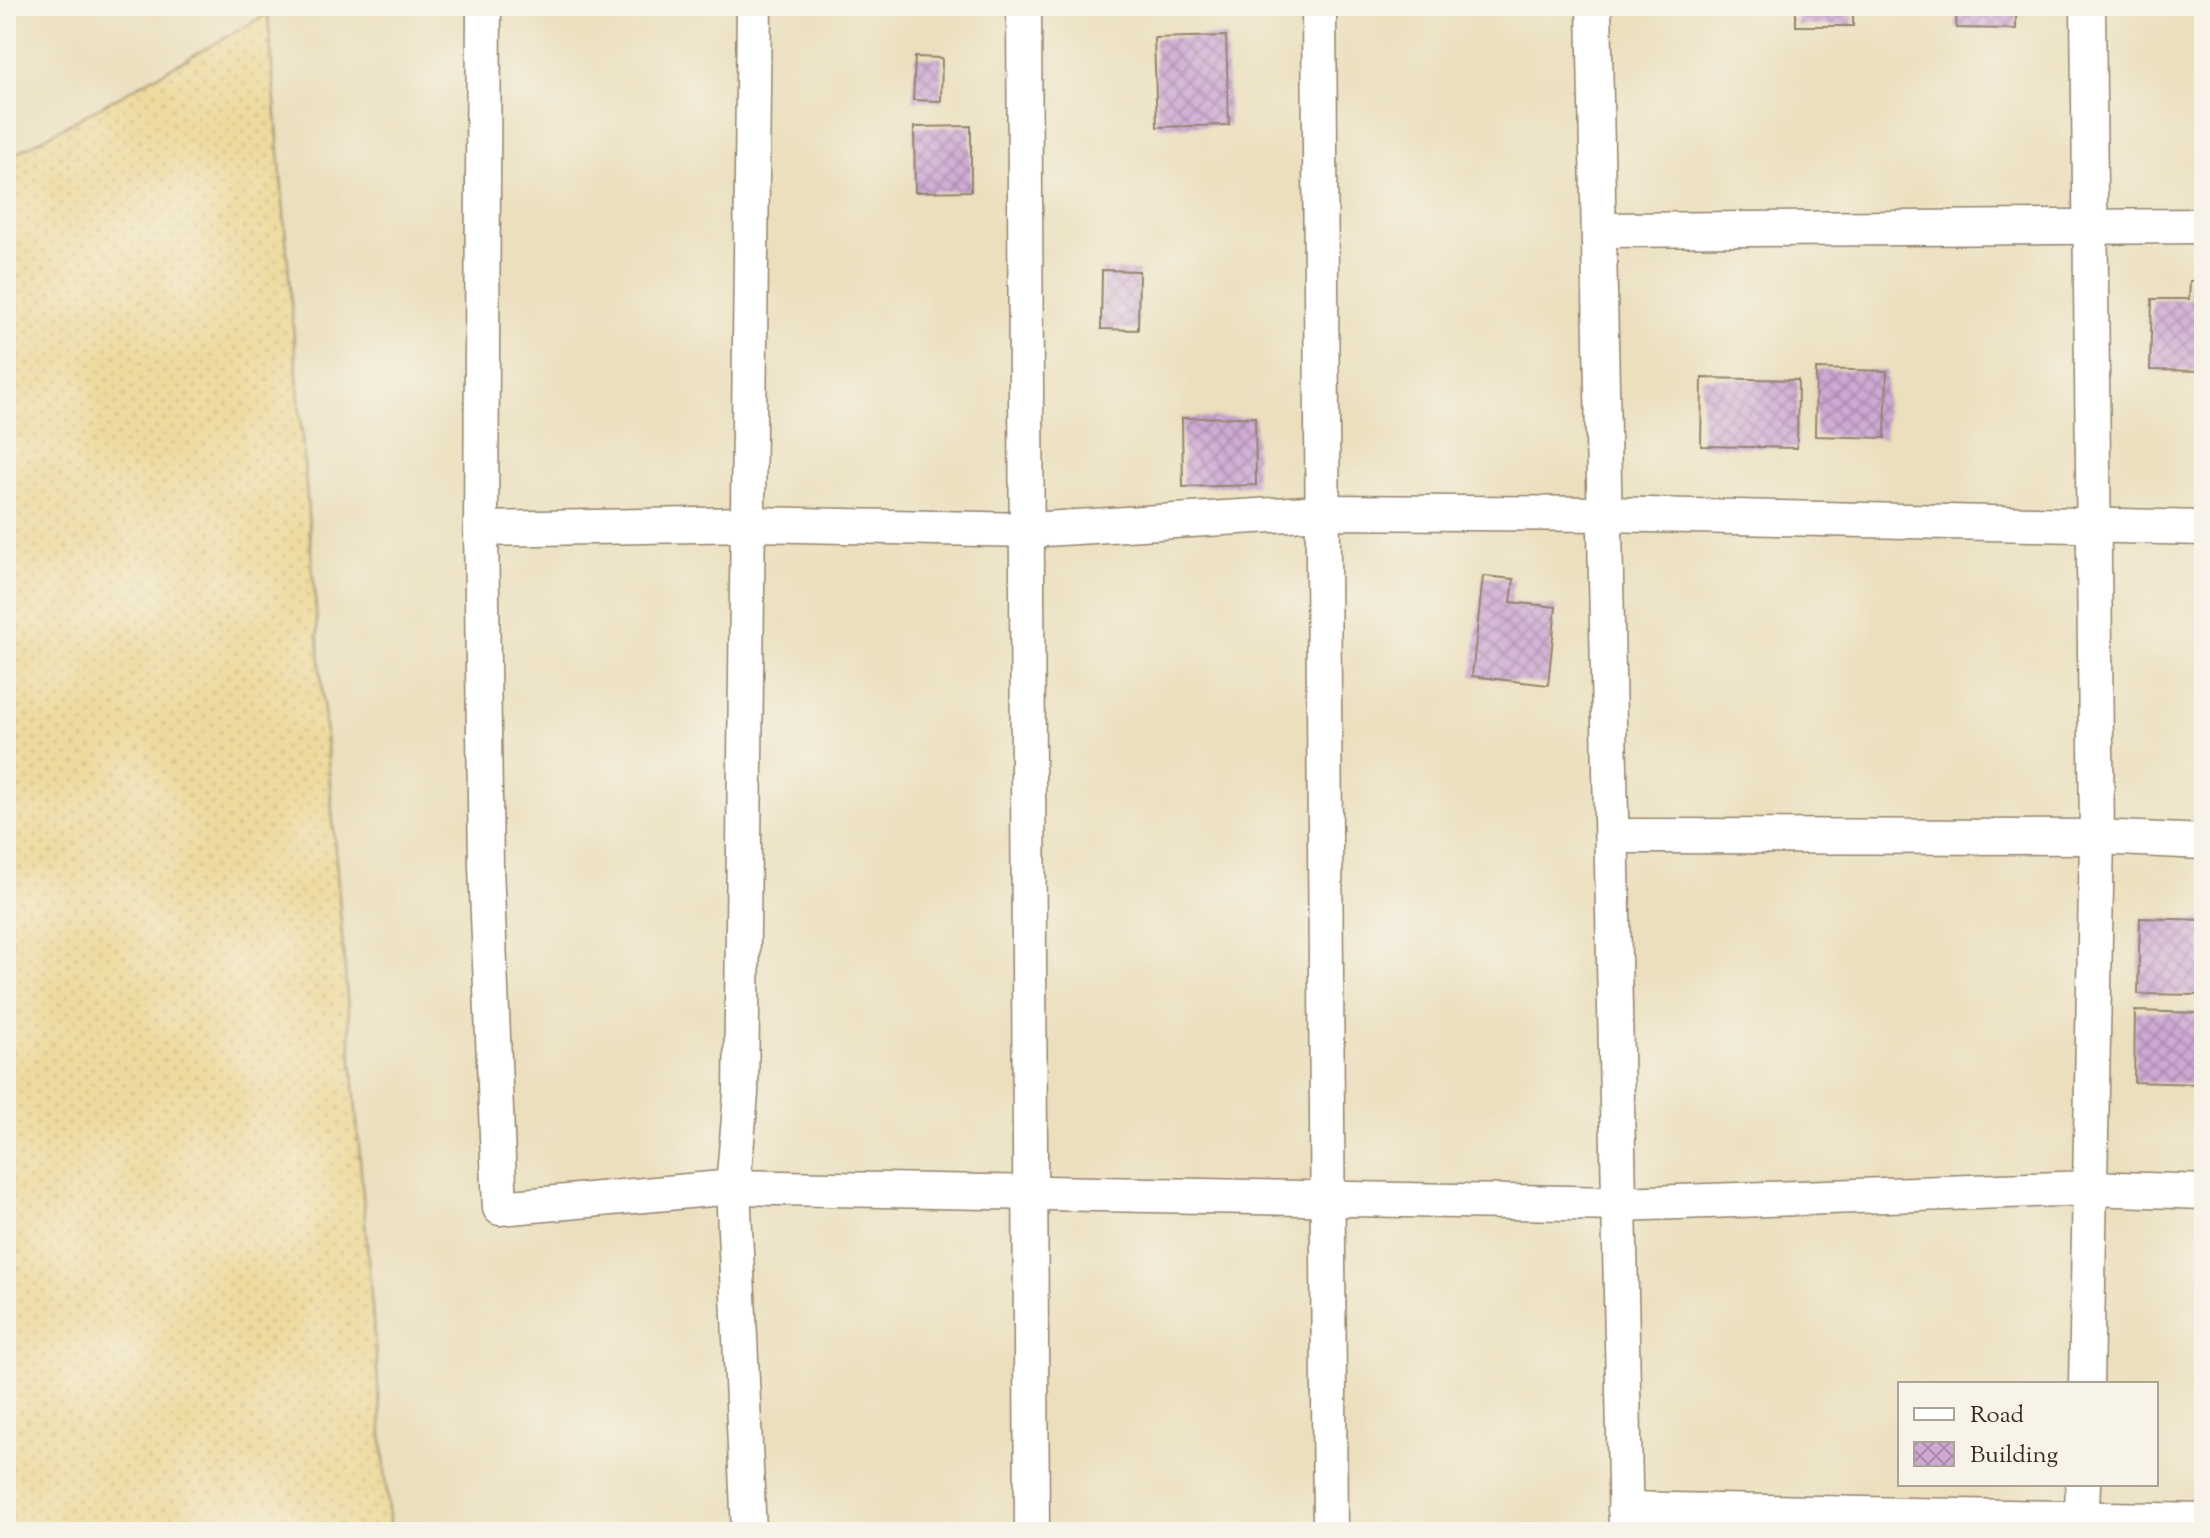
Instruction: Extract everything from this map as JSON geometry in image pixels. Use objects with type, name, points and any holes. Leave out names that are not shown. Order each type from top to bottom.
[{"type":"street","points":[[484,6],[481,529],[486,866],[500,1208],[733,1187],[1619,1204],[2091,1188],[2204,1192]]},
{"type":"street","points":[[749,1532],[733,1187],[741,1094],[754,6]]},
{"type":"street","points":[[1024,6],[1032,1532]]},
{"type":"street","points":[[1319,6],[1330,1532]]},
{"type":"street","points":[[1594,6],[1626,1520],[2082,1511],[2204,1521]]},
{"type":"street","points":[[2086,1382],[2097,837],[2088,6]]},
{"type":"street","points":[[1599,230],[2204,226]]},
{"type":"street","points":[[481,529],[749,524],[1028,530],[1323,512],[1605,514],[2204,528]]},
{"type":"street","points":[[1612,836],[2097,837],[2204,842]]},
{"type":"sand","points":[[268,14],[390,1532],[6,1532],[6,159]]},
{"type":"building","points":[[1796,6],[1853,6],[1853,26],[1796,26]]},
{"type":"building","points":[[1957,6],[2016,6],[2016,29],[1956,28]]},
{"type":"building","points":[[1226,36],[1229,125],[1157,127],[1154,38]]},
{"type":"building","points":[[915,57],[942,58],[941,101],[913,100]]},
{"type":"building","points":[[971,126],[971,191],[915,192],[914,127]]},
{"type":"building","points":[[1102,270],[1139,271],[1138,330],[1101,329]]},
{"type":"building","points":[[2190,281],[2204,281],[2204,371],[2150,370],[2152,299],[2189,299]]},
{"type":"building","points":[[1816,369],[1887,371],[1885,438],[1815,436]]},
{"type":"building","points":[[1702,378],[1798,380],[1797,448],[1701,446]]},
{"type":"building","points":[[1255,417],[1256,485],[1183,487],[1182,418]]},
{"type":"building","points":[[1483,576],[1514,579],[1511,602],[1556,607],[1548,685],[1472,676]]},
{"type":"building","points":[[2140,918],[2203,920],[2201,995],[2138,994]]},
{"type":"building","points":[[2135,1011],[2200,1013],[2198,1084],[2134,1082]]}]
